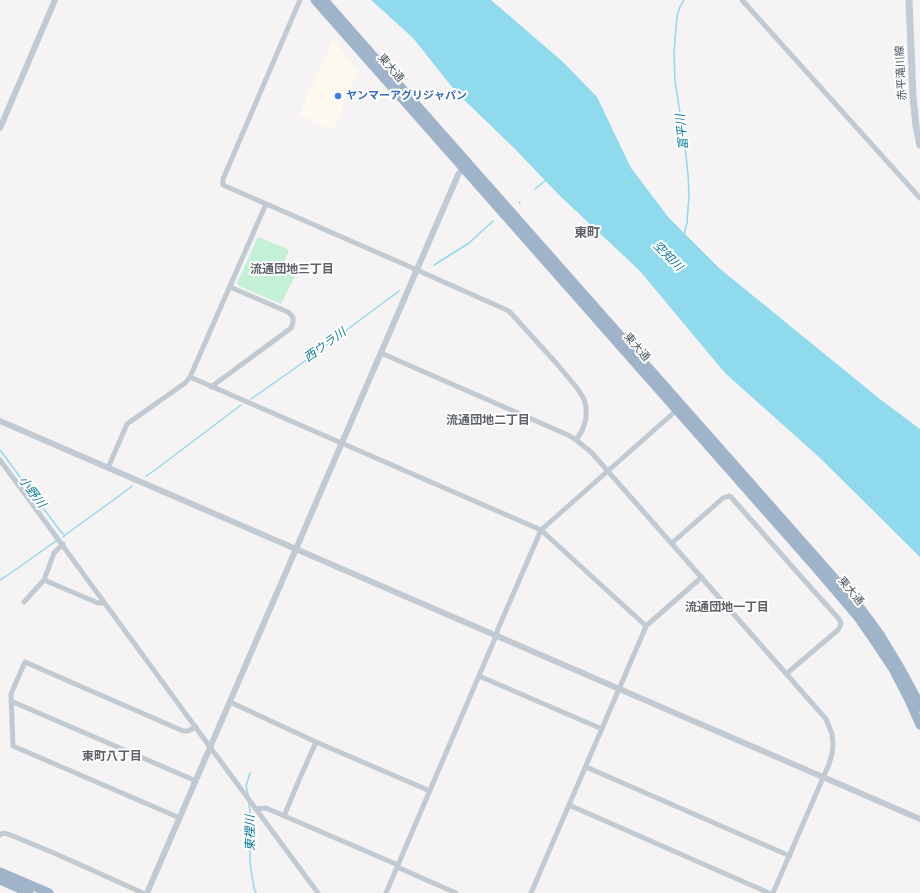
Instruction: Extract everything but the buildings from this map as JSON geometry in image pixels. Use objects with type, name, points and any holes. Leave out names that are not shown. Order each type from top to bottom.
[{"type":"highway","name":"東大通","points":[[315,0],[466,165]]},
{"type":"highway","name":"東大通","points":[[324,0],[679,408],[856,616],[892,669],[909,700],[920,725]]},
{"type":"highway","name":"東大通","points":[[679,408],[822,564],[862,610],[881,636],[899,666],[920,707]]},
{"type":"highway","points":[[1,877],[29,893]]},
{"type":"highway","points":[[1,877],[49,893]]},
{"type":"main road","name":"赤平滝川線","points":[[909,0],[913,97],[916,126],[920,144]]},
{"type":"street","points":[[0,128],[55,0]]},
{"type":"street","points":[[300,0],[223,178],[223,185],[503,308],[517,319],[578,388],[584,399],[586,419],[582,431],[576,440]]},
{"type":"street","points":[[742,0],[920,198]]},
{"type":"street","points":[[147,893],[455,182],[466,165]]},
{"type":"street","points":[[108,468],[127,424],[185,383],[190,377],[266,204]]},
{"type":"street","points":[[211,387],[291,328],[293,322],[293,317],[288,312],[230,287]]},
{"type":"street","points":[[381,353],[568,435],[591,452],[826,719],[832,734],[833,745],[829,764],[822,777],[790,856],[773,893]]},
{"type":"street","points":[[190,377],[541,530],[646,626]]},
{"type":"street","points":[[386,893],[541,530],[679,408]]},
{"type":"street","points":[[0,421],[920,820]]},
{"type":"street","points":[[0,460],[318,893]]},
{"type":"street","points":[[672,543],[723,498],[729,496],[815,592],[839,620],[840,626],[838,630],[786,674]]},
{"type":"street","points":[[24,602],[44,580],[54,553],[63,544]]},
{"type":"street","points":[[531,893],[646,626],[702,577]]},
{"type":"street","points":[[44,580],[98,603],[105,604]]},
{"type":"street","points":[[180,818],[13,746],[11,694],[25,662],[182,730],[188,731],[196,727]]},
{"type":"street","points":[[479,676],[602,729]]},
{"type":"street","points":[[11,701],[196,781]]},
{"type":"street","points":[[230,702],[316,742],[430,791]]},
{"type":"street","points":[[284,816],[316,742]]},
{"type":"street","points":[[586,767],[790,856]]},
{"type":"street","points":[[569,805],[769,893]]},
{"type":"street","points":[[256,809],[266,808],[456,893]]},
{"type":"street","points":[[0,834],[8,834],[143,893]]},
{"type":"shaded area","points":[[333,39],[358,71],[333,130],[299,115]]},
{"type":"green space","points":[[258,237],[289,250],[280,271],[295,276],[281,304],[239,286],[237,283]]},
{"type":"water","name":"空知川","points":[[371,0],[491,0],[563,62],[597,97],[631,168],[669,218],[719,268],[881,400],[920,429],[920,557],[819,457],[725,373],[640,271],[560,196],[515,149],[456,92],[413,38]]},
{"type":"waterway","name":"富平川","points":[[684,0],[677,16],[674,53],[675,80],[688,175],[689,195],[687,223],[684,235]]},
{"type":"waterway","name":"西ウラ川","points":[[535,189],[546,180]]},
{"type":"waterway","name":"西ウラ川","points":[[434,265],[469,243],[493,221]]},
{"type":"waterway","name":"西ウラ川","points":[[251,399],[399,291]]},
{"type":"waterway","name":"西ウラ川","points":[[146,476],[241,405]]},
{"type":"waterway","name":"小野川","points":[[0,450],[61,532],[65,535]]},
{"type":"waterway","name":"西ウラ川","points":[[63,537],[132,486]]},
{"type":"waterway","name":"西ウラ川","points":[[0,580],[56,541]]},
{"type":"waterway","name":"東裡川","points":[[248,794],[246,786],[250,773]]},
{"type":"waterway","name":"東裡川","points":[[249,804],[250,863],[256,893]]},
{"type":"place","name":"ヤンマーアグリジャパン","points":[[338,96]]},
{"type":"district","name":"東町","points":[[587,233]]},
{"type":"district","name":"流通団地三丁目","points":[[292,269]]},
{"type":"district","name":"流通団地二丁目","points":[[488,420]]},
{"type":"district","name":"流通団地一丁目","points":[[727,607]]},
{"type":"district","name":"東町八丁目","points":[[112,756]]}]
